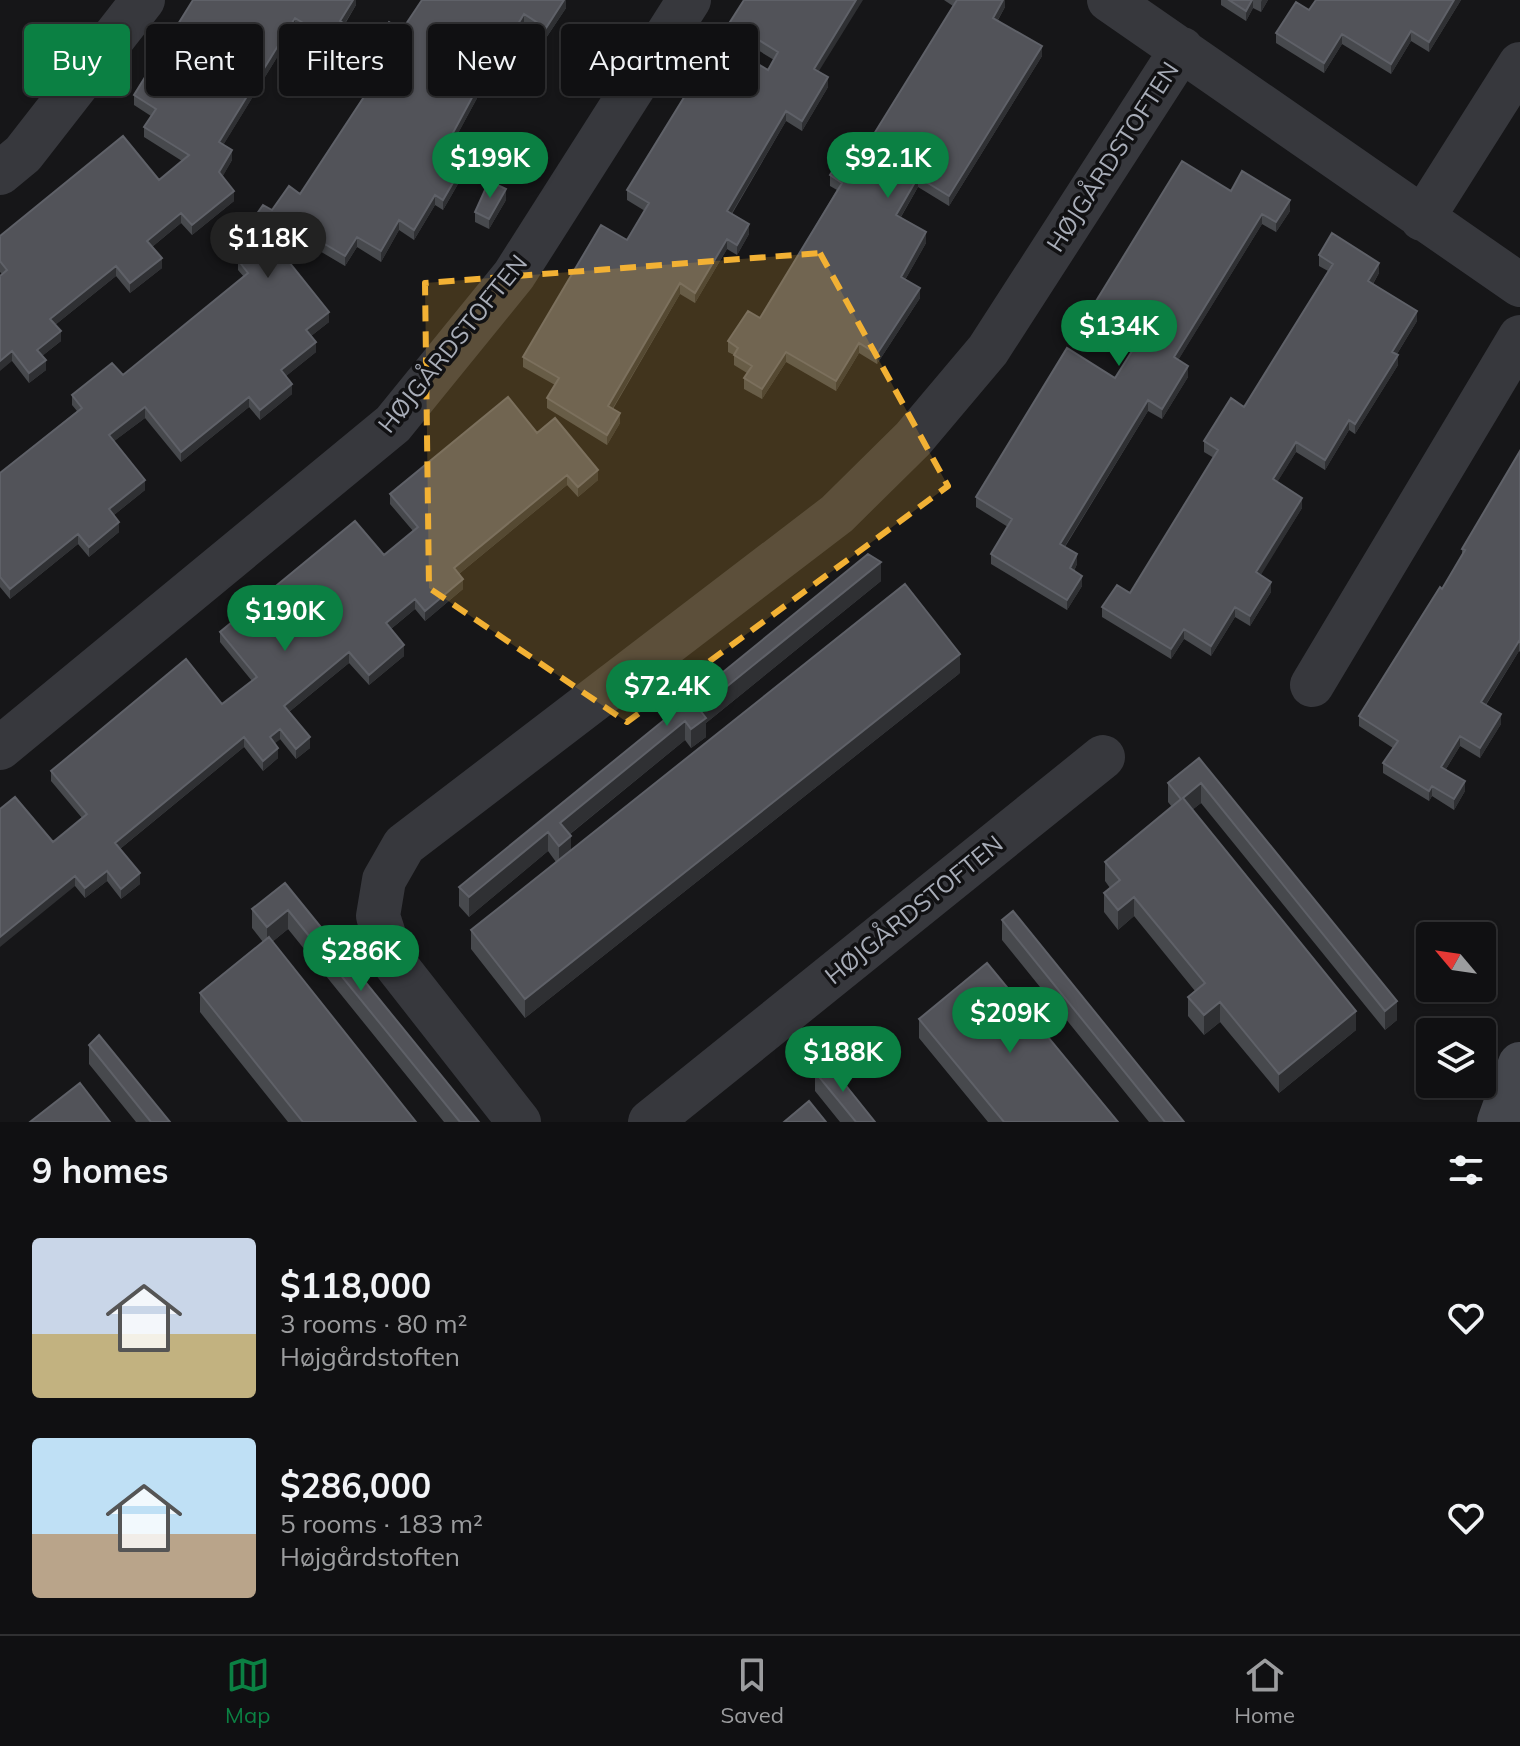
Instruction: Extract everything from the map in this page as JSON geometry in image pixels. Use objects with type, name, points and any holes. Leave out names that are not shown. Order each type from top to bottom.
[{"type":"street","points":[[0,173],[23,154],[143,0]]},
{"type":"street","name":"HØJGÅRDSTOFTEN","points":[[0,748],[393,424],[514,275],[689,0]]},
{"type":"street","name":"HØJGÅRDSTOFTEN","points":[[1109,0],[1520,285]]},
{"type":"street","name":"HØJGÅRDSTOFTEN","points":[[519,1122],[392,960],[378,916],[384,880],[404,845],[837,514],[913,439],[988,350],[1182,49]]},
{"type":"street","points":[[1422,219],[1520,64]]},
{"type":"street","points":[[1312,685],[1520,337]]},
{"type":"street","name":"HØJGÅRDSTOFTEN","points":[[650,1122],[1103,757]]},
{"type":"street","points":[[1499,1122],[1520,1064]]},
{"type":"highlighted area","points":[[820,253],[948,486],[627,722],[429,588],[425,283]]},
{"type":"building","points":[[193,0],[353,0],[340,21],[345,24],[305,24],[295,18],[291,24],[279,24],[279,44],[263,70],[263,24],[178,24]]},
{"type":"building","points":[[422,0],[564,0],[546,28],[545,24],[524,14],[518,24],[428,24],[428,96],[473,96],[441,155],[462,167],[443,200],[435,195],[414,230],[399,220],[381,251],[357,237],[345,256],[291,224],[277,247],[329,312],[306,330],[316,342],[281,370],[292,384],[260,410],[249,397],[181,452],[145,407],[109,435],[145,480],[109,509],[119,522],[89,547],[78,534],[10,589],[0,577],[0,473],[82,408],[72,395],[112,363],[123,375],[248,273],[238,260],[265,237],[260,234],[257,238],[245,231],[263,205],[272,210],[289,186],[300,194],[364,96],[412,96],[412,24],[406,24]]},
{"type":"building","points":[[744,0],[856,0],[814,69],[828,77],[802,121],[786,111],[727,211],[749,224],[737,245],[727,239],[695,293],[680,283],[608,406],[620,413],[607,435],[547,398],[559,378],[523,357],[601,225],[627,240],[649,203],[627,190],[685,96],[758,96],[758,64],[768,70],[778,52],[758,40],[758,24],[730,22]]},
{"type":"building","points":[[957,0],[1003,0],[993,18],[1042,46],[949,196],[918,177],[896,215],[926,232],[901,277],[920,288],[877,354],[859,343],[836,381],[786,352],[762,389],[744,378],[752,366],[734,355],[738,348],[728,341],[748,311],[760,318],[842,183],[830,175],[856,134],[869,142]]},
{"type":"building","points":[[1229,0],[1252,0],[1246,11]]},
{"type":"building","points":[[1316,0],[1454,0],[1429,42],[1411,31],[1391,64],[1342,34],[1324,63],[1276,33],[1296,2],[1309,10]]},
{"type":"building","points":[[146,76],[146,96],[247,96],[219,142],[232,150],[219,172],[234,191],[192,225],[181,213],[147,241],[162,258],[130,283],[116,266],[50,319],[61,331],[37,350],[46,360],[29,373],[12,351],[0,361],[0,276],[7,270],[0,261],[0,236],[123,136],[159,180],[189,155],[144,127],[156,109],[134,95]]},
{"type":"building","points":[[1182,161],[1231,191],[1242,171],[1290,200],[1276,222],[1262,214],[1174,357],[1188,366],[1162,409],[1148,400],[1060,544],[1077,554],[1070,568],[1082,576],[1067,600],[991,554],[1012,519],[976,497],[1067,348],[1115,378],[1139,340],[1090,311]]},
{"type":"building","points":[[489,181],[506,189],[489,219],[475,212]]},
{"type":"building","points":[[1332,233],[1379,263],[1368,281],[1417,311],[1392,352],[1398,355],[1355,424],[1349,420],[1325,460],[1296,442],[1273,479],[1302,498],[1256,572],[1271,582],[1250,616],[1235,607],[1211,646],[1184,629],[1171,649],[1102,607],[1117,585],[1130,593],[1218,450],[1204,441],[1231,398],[1244,407],[1333,264],[1319,255]]},
{"type":"building","points":[[508,397],[537,433],[555,418],[598,470],[578,487],[567,475],[454,568],[463,579],[425,611],[415,599],[386,623],[404,645],[369,675],[349,652],[284,706],[310,737],[296,749],[280,729],[270,737],[278,748],[263,761],[244,737],[115,843],[140,873],[121,889],[107,871],[85,888],[75,876],[0,937],[0,809],[15,797],[53,842],[87,814],[51,771],[186,659],[222,704],[257,677],[220,632],[355,521],[384,555],[418,527],[390,494]]},
{"type":"building","points":[[1520,451],[1520,642],[1481,702],[1501,714],[1480,748],[1460,736],[1441,767],[1465,781],[1454,799],[1432,786],[1429,791],[1383,763],[1398,741],[1359,716],[1440,587],[1442,589]]},
{"type":"building","points":[[868,554],[881,562],[699,709],[706,718],[691,729],[685,721],[560,823],[571,836],[559,846],[548,832],[469,897],[459,887]]},
{"type":"building","points":[[905,584],[960,654],[525,999],[471,930]]},
{"type":"building","points":[[1199,758],[1397,1001],[1385,1011],[1201,783],[1183,798],[1356,1011],[1279,1074],[1220,1002],[1204,1015],[1188,997],[1205,983],[1134,897],[1118,910],[1104,893],[1120,880],[1105,862],[1181,799],[1168,783]]},
{"type":"building","points":[[285,883],[479,1122],[460,1122],[288,910],[267,927],[252,909]]},
{"type":"building","points":[[1013,911],[1184,1122],[1165,1122],[1002,920]]},
{"type":"building","points":[[269,937],[416,1122],[303,1122],[200,993]]},
{"type":"building","points":[[987,963],[1118,1122],[1004,1122],[919,1019]]},
{"type":"building","points":[[99,1035],[170,1122],[151,1122],[89,1045]]},
{"type":"building","points":[[827,1062],[875,1122],[856,1122],[815,1072]]},
{"type":"building","points":[[80,1083],[110,1122],[30,1122]]},
{"type":"building","points":[[809,1101],[826,1122],[784,1122]]}]
